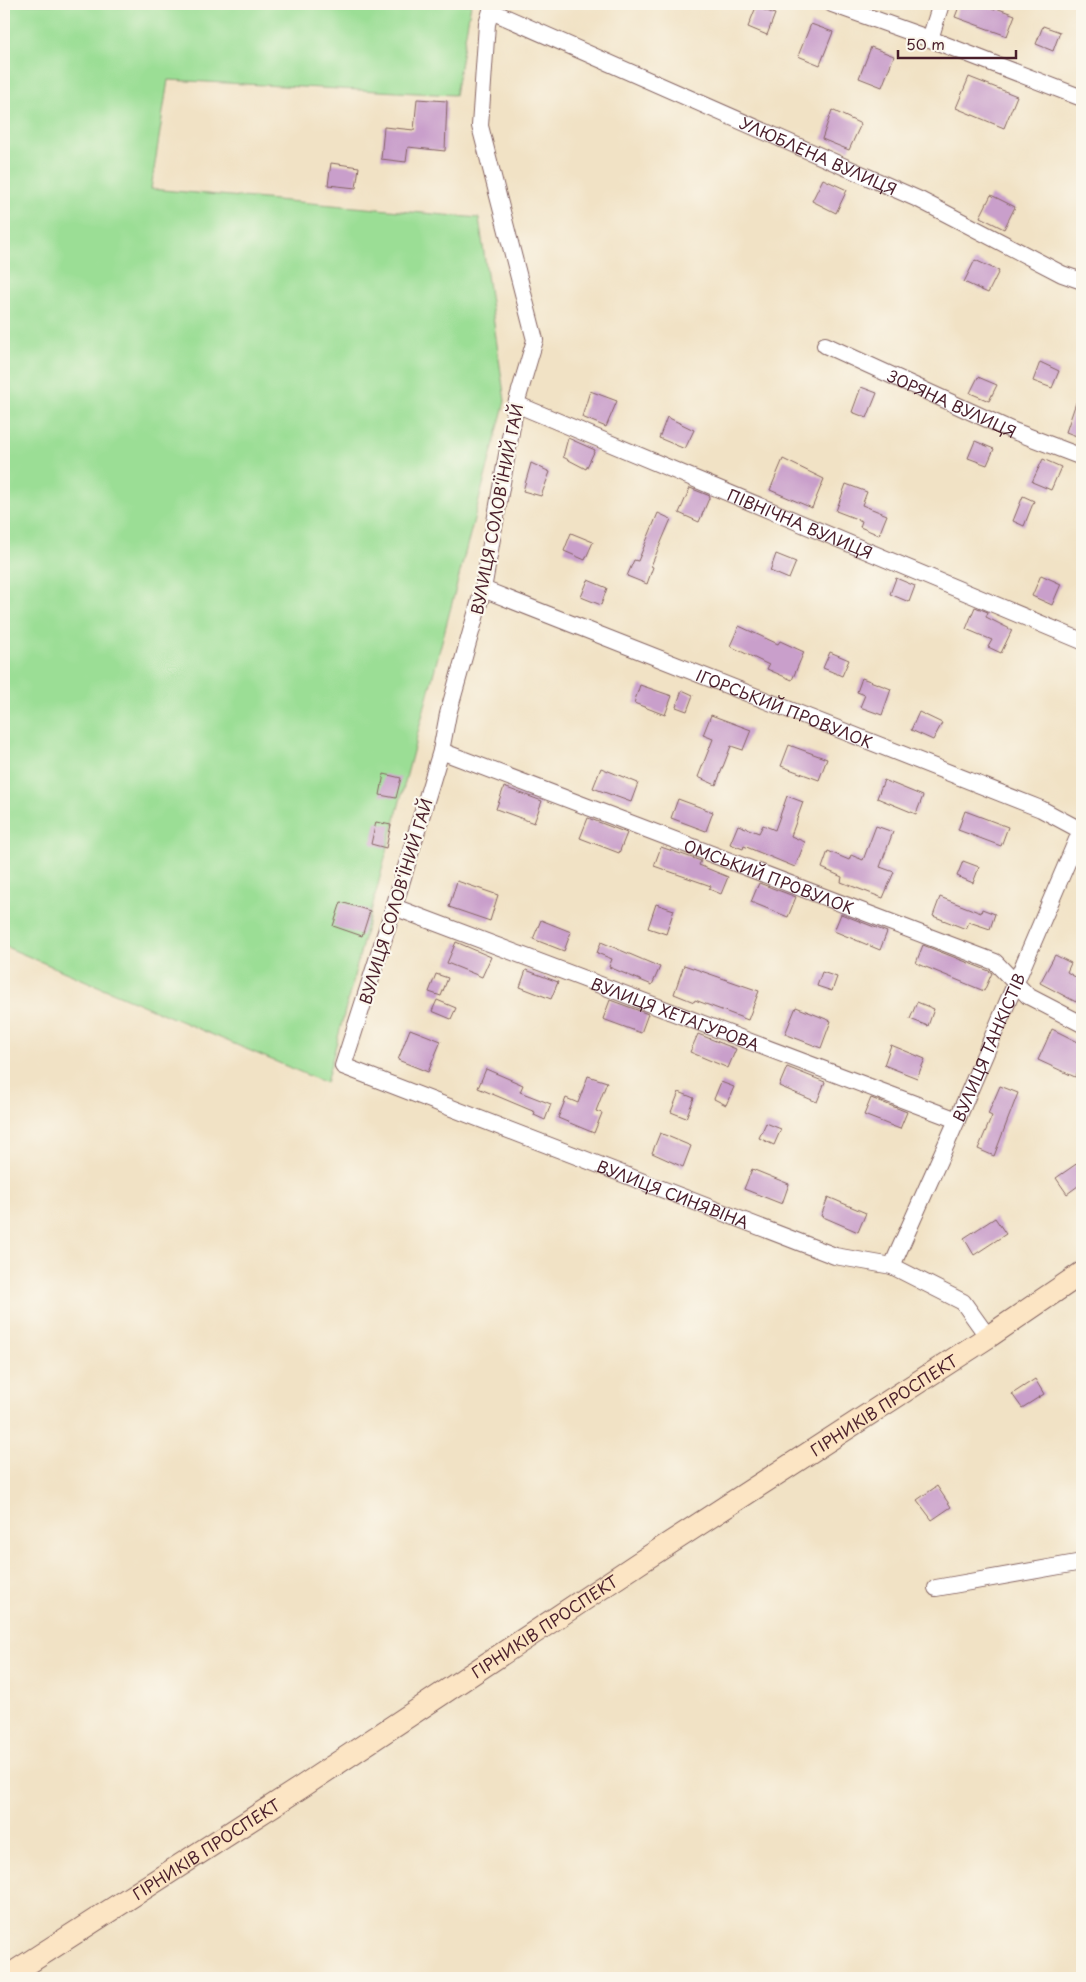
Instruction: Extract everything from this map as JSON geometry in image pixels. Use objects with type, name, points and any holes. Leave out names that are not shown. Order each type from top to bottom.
[{"type":"main road","name":"ГІРНИКІВ ПРОСПЕКТ","points":[[5,1978],[300,1788],[639,1563],[988,1337],[1082,1273]]},
{"type":"street","points":[[832,4],[930,38],[1082,98]]},
{"type":"street","points":[[930,38],[940,4]]},
{"type":"street","name":"УЛЮБЛЕНА ВУЛИЦЯ","points":[[492,7],[550,37],[920,200],[1062,274],[1082,281]]},
{"type":"street","name":"ВУЛИЦЯ СОЛОВ'ЇНИЙ ГАЙ","points":[[343,1066],[441,751],[448,714],[483,590],[516,404],[535,340],[480,126],[487,24],[492,7]]},
{"type":"street","name":"ЗОРЯНА ВУЛИЦЯ","points":[[825,344],[1011,430],[1082,457]]},
{"type":"street","name":"ПІВНІЧНА ВУЛИЦЯ","points":[[516,404],[1082,640]]},
{"type":"street","name":"ІГОРСЬКИЙ ПРОВУЛОК","points":[[483,590],[1041,810],[1082,830]]},
{"type":"street","name":"ОМСЬКИЙ ПРОВУЛОК","points":[[441,751],[995,962],[1028,996],[1082,1024]]},
{"type":"street","name":"ВУЛИЦЯ ТАНКІСТІВ","points":[[892,1266],[1082,830]]},
{"type":"street","name":"ВУЛИЦЯ ХЕТАГУРОВА","points":[[394,907],[957,1120]]},
{"type":"street","name":"ВУЛИЦЯ СИНЯВІНА","points":[[343,1066],[835,1256],[892,1266],[963,1302],[988,1337]]},
{"type":"street","points":[[936,1588],[1082,1562]]},
{"type":"green space","points":[[4,4],[471,4],[455,95],[168,80],[151,189],[479,218],[505,401],[326,1083],[4,946]]},
{"type":"building","points":[[960,4],[978,4],[1015,15],[1007,36],[955,17]]},
{"type":"building","points":[[756,7],[775,14],[767,35],[748,27]]},
{"type":"building","points":[[811,24],[833,32],[820,65],[798,56]]},
{"type":"building","points":[[1043,26],[1060,32],[1053,51],[1036,44]]},
{"type":"building","points":[[871,47],[894,56],[882,87],[859,78]]},
{"type":"building","points":[[969,77],[1017,96],[1004,128],[956,108]]},
{"type":"building","points":[[417,99],[447,101],[445,151],[408,147],[406,162],[381,159],[384,127],[414,130]]},
{"type":"building","points":[[832,110],[861,124],[849,150],[822,139]]},
{"type":"building","points":[[331,163],[359,167],[356,188],[328,185]]},
{"type":"building","points":[[823,179],[847,190],[836,213],[812,201]]},
{"type":"building","points":[[991,195],[1015,207],[1004,229],[980,217]]},
{"type":"building","points":[[975,260],[999,271],[988,293],[964,282]]},
{"type":"building","points":[[1040,362],[1059,371],[1052,388],[1033,381]]},
{"type":"building","points":[[978,377],[997,385],[989,401],[970,393]]},
{"type":"building","points":[[861,387],[877,393],[867,418],[852,412]]},
{"type":"building","points":[[590,391],[617,401],[606,427],[582,417]]},
{"type":"building","points":[[1080,391],[1082,391],[1082,438],[1066,432]]},
{"type":"building","points":[[667,417],[694,430],[685,449],[659,438]]},
{"type":"building","points":[[568,438],[595,450],[586,469],[563,457]]},
{"type":"building","points":[[975,441],[994,449],[987,465],[968,458]]},
{"type":"building","points":[[783,459],[824,479],[812,508],[770,490]]},
{"type":"building","points":[[1043,459],[1061,467],[1051,490],[1032,482]]},
{"type":"building","points":[[531,463],[550,472],[541,496],[523,491]]},
{"type":"building","points":[[846,484],[867,492],[862,505],[887,515],[879,535],[860,527],[862,521],[836,511]]},
{"type":"building","points":[[690,488],[710,496],[699,522],[679,513]]},
{"type":"building","points":[[1023,496],[1034,501],[1024,526],[1013,521]]},
{"type":"building","points":[[658,513],[671,519],[651,566],[653,567],[647,584],[627,576],[634,560],[638,561]]},
{"type":"building","points":[[571,533],[593,542],[585,560],[564,551]]},
{"type":"building","points":[[776,554],[796,562],[789,579],[770,571]]},
{"type":"building","points":[[1041,575],[1061,584],[1052,605],[1032,596]]},
{"type":"building","points":[[896,578],[915,586],[909,602],[890,594]]},
{"type":"building","points":[[588,580],[607,588],[601,605],[581,597]]},
{"type":"building","points":[[975,607],[988,612],[986,617],[1012,630],[1001,653],[988,647],[992,640],[966,629]]},
{"type":"building","points":[[739,626],[778,644],[780,641],[804,652],[792,680],[767,669],[769,665],[730,646]]},
{"type":"building","points":[[830,652],[849,660],[842,676],[823,668]]},
{"type":"building","points":[[862,678],[891,689],[882,715],[860,707],[865,695],[857,692]]},
{"type":"building","points":[[640,685],[672,696],[665,715],[634,703]]},
{"type":"building","points":[[682,690],[693,695],[687,711],[676,707]]},
{"type":"building","points":[[919,712],[942,723],[933,740],[911,730]]},
{"type":"building","points":[[711,715],[751,730],[743,750],[731,746],[716,785],[698,777],[713,739],[703,735]]},
{"type":"building","points":[[789,745],[827,759],[819,780],[781,766]]},
{"type":"building","points":[[601,768],[638,783],[631,802],[593,788]]},
{"type":"building","points":[[384,774],[401,778],[396,798],[380,795]]},
{"type":"building","points":[[884,780],[923,796],[916,814],[877,798]]},
{"type":"building","points":[[504,787],[542,801],[534,823],[496,809]]},
{"type":"building","points":[[787,796],[803,802],[791,836],[805,842],[795,867],[744,846],[743,849],[730,844],[738,825],[759,833],[763,825],[775,830]]},
{"type":"building","points":[[678,799],[713,812],[706,831],[671,818]]},
{"type":"building","points":[[965,811],[1008,827],[1001,846],[958,830]]},
{"type":"building","points":[[588,818],[627,833],[619,853],[580,838]]},
{"type":"building","points":[[376,822],[391,825],[386,848],[371,844]]},
{"type":"building","points":[[876,826],[893,832],[880,867],[894,872],[883,898],[841,882],[842,877],[822,868],[828,851],[849,860],[851,855],[863,860]]},
{"type":"building","points":[[661,847],[701,861],[699,865],[728,877],[721,894],[709,889],[711,886],[654,866]]},
{"type":"building","points":[[963,861],[979,867],[973,883],[957,876]]},
{"type":"building","points":[[457,881],[498,895],[490,921],[449,907]]},
{"type":"building","points":[[759,883],[796,897],[788,917],[751,902]]},
{"type":"building","points":[[940,897],[981,913],[982,909],[995,914],[990,929],[969,922],[966,929],[933,916]]},
{"type":"building","points":[[341,902],[370,911],[362,936],[333,926]]},
{"type":"building","points":[[656,904],[674,910],[666,934],[648,928]]},
{"type":"building","points":[[841,914],[887,932],[880,950],[834,931]]},
{"type":"building","points":[[541,920],[571,932],[564,951],[533,939]]},
{"type":"building","points":[[456,942],[491,957],[482,977],[447,963]]},
{"type":"building","points":[[601,942],[660,967],[652,985],[609,967],[612,959],[597,953]]},
{"type":"building","points":[[923,945],[992,973],[984,991],[916,963]]},
{"type":"building","points":[[1055,955],[1071,963],[1067,972],[1082,981],[1082,990],[1076,1002],[1040,983]]},
{"type":"building","points":[[684,965],[759,991],[748,1020],[674,994]]},
{"type":"building","points":[[526,970],[558,982],[551,999],[520,987]]},
{"type":"building","points":[[822,972],[837,977],[832,991],[817,986]]},
{"type":"building","points":[[436,974],[448,978],[441,996],[429,992]]},
{"type":"building","points":[[437,1000],[456,1008],[451,1019],[432,1011]]},
{"type":"building","points":[[610,1000],[648,1014],[641,1033],[603,1019]]},
{"type":"building","points":[[917,1002],[934,1009],[928,1026],[910,1019]]},
{"type":"building","points":[[796,1007],[831,1021],[821,1048],[785,1034]]},
{"type":"building","points":[[410,1029],[441,1041],[428,1072],[398,1060]]},
{"type":"building","points":[[1052,1029],[1082,1044],[1082,1063],[1075,1077],[1038,1060]]},
{"type":"building","points":[[698,1034],[736,1049],[728,1068],[690,1052]]},
{"type":"building","points":[[891,1045],[925,1059],[917,1078],[884,1065]]},
{"type":"building","points":[[787,1067],[825,1082],[817,1102],[779,1086]]},
{"type":"building","points":[[486,1069],[523,1085],[520,1092],[551,1104],[545,1120],[534,1115],[535,1112],[478,1088]]},
{"type":"building","points":[[588,1076],[607,1082],[596,1111],[602,1113],[594,1133],[558,1118],[566,1098],[578,1103]]},
{"type":"building","points":[[721,1082],[734,1087],[726,1105],[714,1099]]},
{"type":"building","points":[[1000,1086],[1018,1093],[994,1156],[978,1149],[992,1116],[988,1114]]},
{"type":"building","points":[[679,1092],[694,1098],[686,1118],[671,1112]]},
{"type":"building","points":[[871,1098],[907,1112],[900,1129],[864,1115]]},
{"type":"building","points":[[766,1123],[781,1129],[774,1145],[759,1138]]},
{"type":"building","points":[[660,1133],[691,1146],[683,1167],[652,1153]]},
{"type":"building","points":[[1082,1160],[1082,1183],[1067,1194],[1056,1178]]},
{"type":"building","points":[[752,1169],[789,1184],[782,1204],[744,1189]]},
{"type":"building","points":[[828,1197],[866,1213],[858,1232],[821,1216]]},
{"type":"building","points":[[995,1218],[1006,1234],[974,1255],[964,1238]]},
{"type":"building","points":[[1035,1379],[1044,1394],[1022,1408],[1012,1394]]},
{"type":"building","points":[[937,1486],[951,1507],[932,1520],[917,1500]]}]
